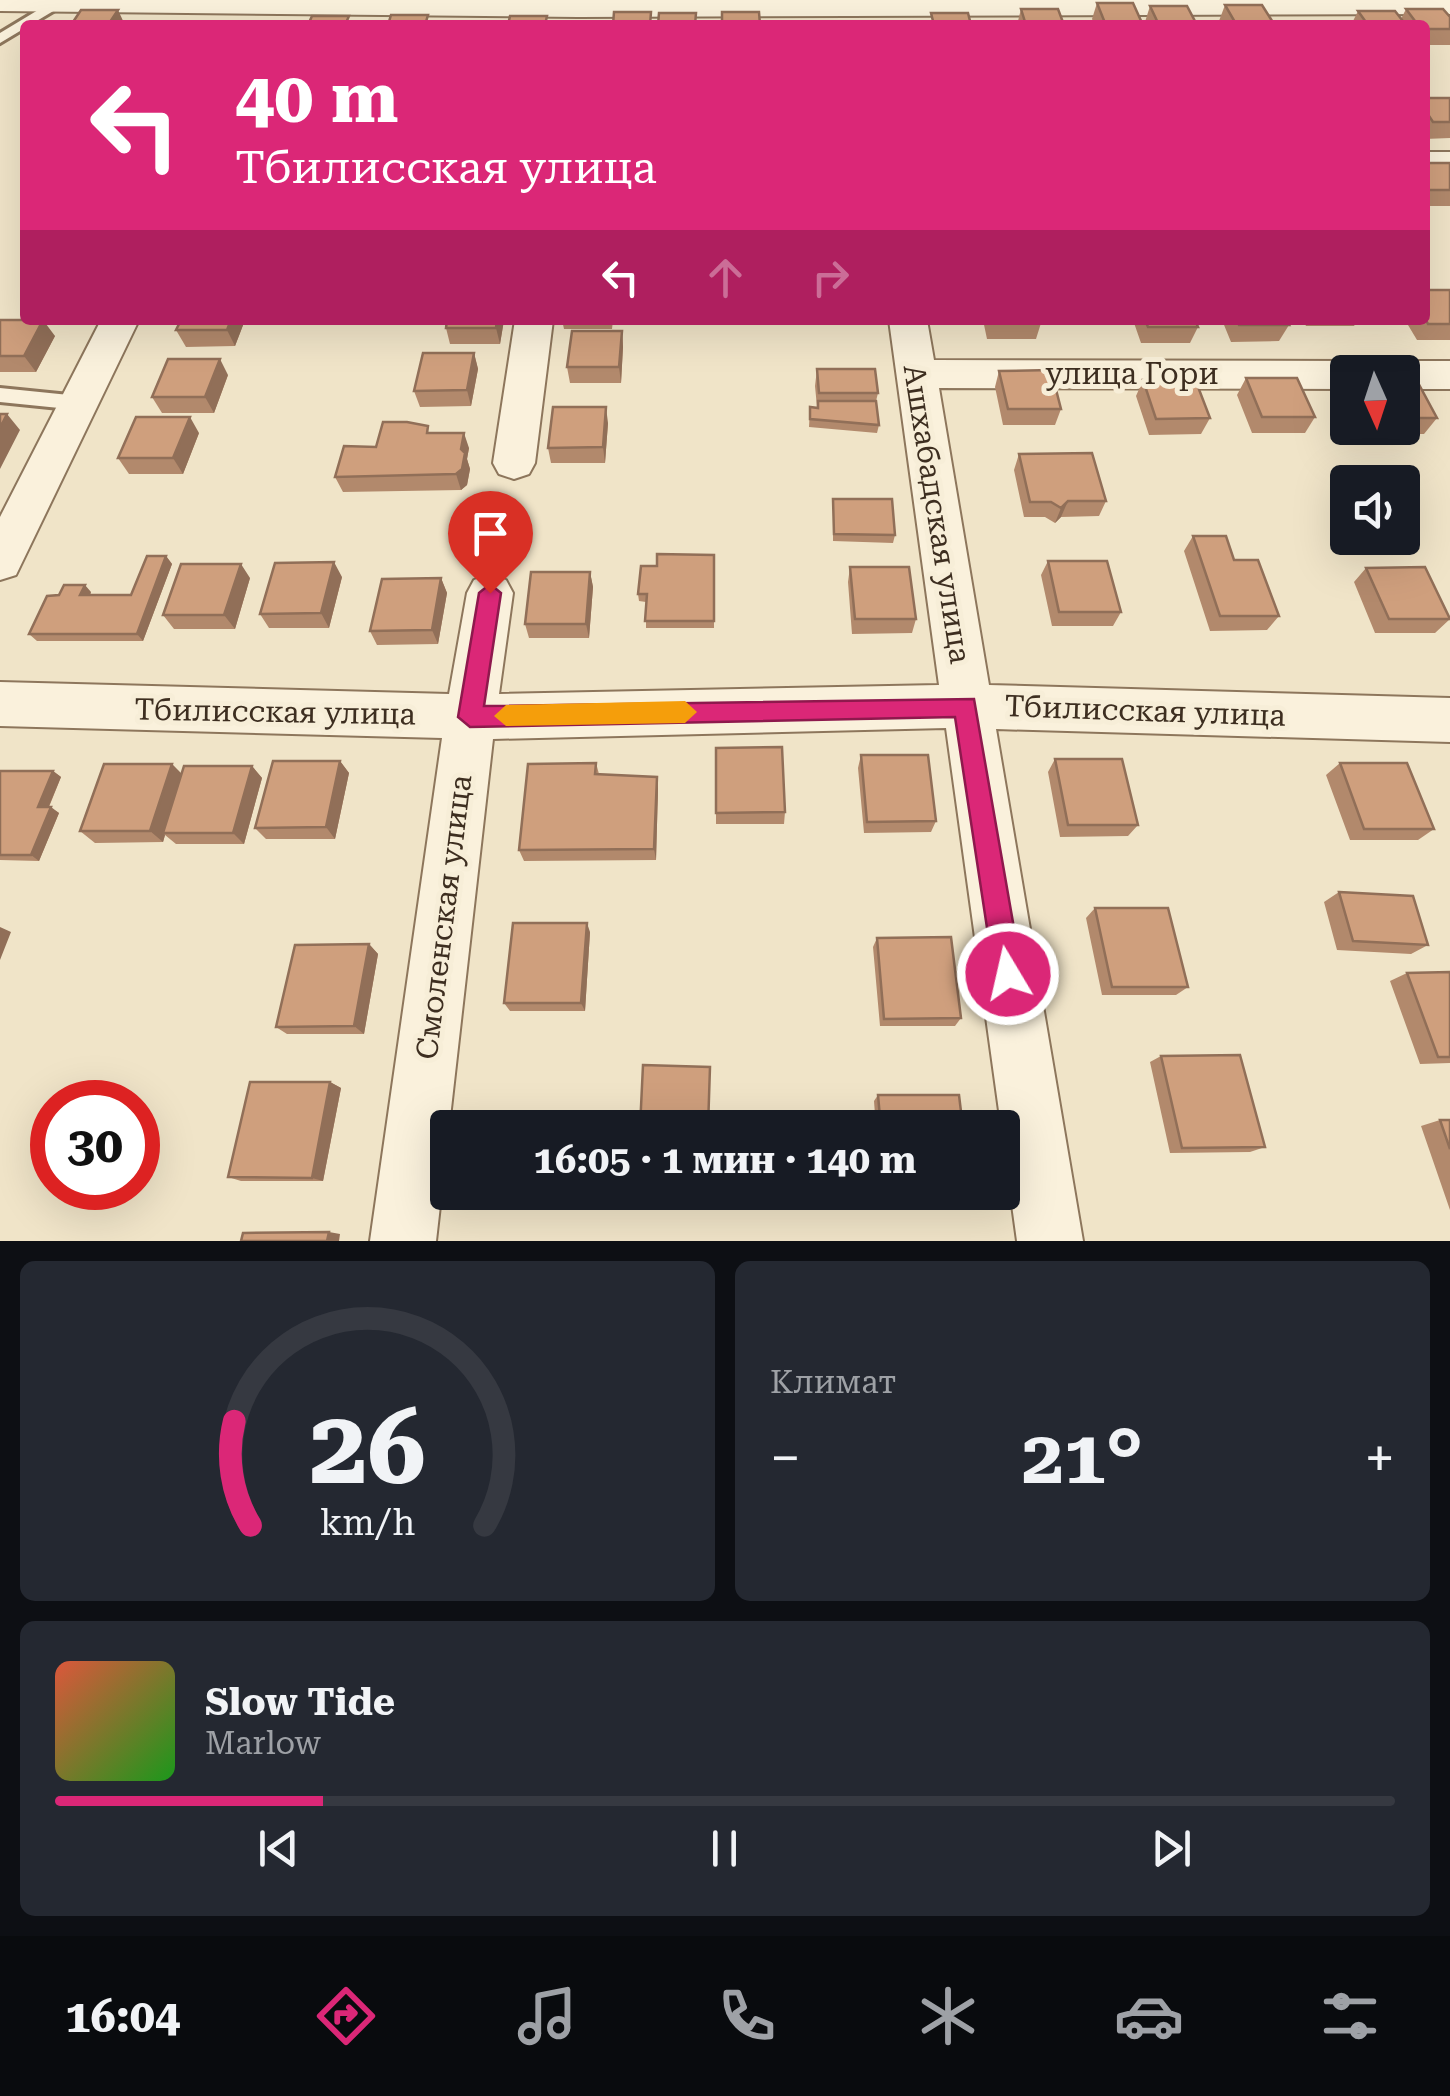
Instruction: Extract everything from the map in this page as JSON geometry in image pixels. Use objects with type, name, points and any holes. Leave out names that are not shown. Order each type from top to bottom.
[{"type":"street","points":[[0,4],[578,11],[861,10],[1132,2],[1368,1],[1450,5]]},
{"type":"street","points":[[0,562],[118,325]]},
{"type":"street","points":[[514,463],[533,325]]},
{"type":"street","name":"Ашхабадская улица","points":[[909,325],[1050,1241]]},
{"type":"street","name":"улица Гори","points":[[916,374],[1330,375]]},
{"type":"street","points":[[1420,375],[1450,375]]},
{"type":"street","name":"Смоленская улица","points":[[403,1241],[470,717],[490,593]]},
{"type":"street","name":"Тбилисская улица","points":[[0,704],[470,717],[966,706],[1445,733]]},
{"type":"lane","points":[[31,20],[58,4]]},
{"type":"lane","points":[[0,395],[79,403]]},
{"type":"building","points":[[1097,3],[1133,3],[1141,20],[1104,20]]},
{"type":"building","points":[[1225,5],[1262,5],[1271,20],[1234,20]]},
{"type":"building","points":[[1150,6],[1187,6],[1194,20],[1157,20]]},
{"type":"building","points":[[1021,9],[1058,9],[1062,20],[1024,20]]},
{"type":"building","points":[[1406,9],[1443,9],[1450,17],[1450,29],[1430,29],[1430,20],[1414,20]]},
{"type":"building","points":[[81,10],[118,10],[111,20],[74,20]]},
{"type":"building","points":[[1358,11],[1395,11],[1402,20],[1364,20]]},
{"type":"building","points":[[614,12],[651,12],[650,20],[613,20]]},
{"type":"building","points":[[722,12],[759,12],[760,20],[722,20]]},
{"type":"building","points":[[659,13],[696,13],[695,20],[658,20]]},
{"type":"building","points":[[931,13],[968,13],[970,20],[933,20]]},
{"type":"building","points":[[391,15],[428,15],[426,20],[390,20]]},
{"type":"building","points":[[312,16],[349,16],[347,20],[310,20]]},
{"type":"building","points":[[510,16],[547,16],[546,20],[509,20]]},
{"type":"building","points":[[1430,98],[1450,98],[1450,122],[1433,122]]},
{"type":"building","points":[[1430,163],[1450,163],[1450,190],[1430,190]]},
{"type":"building","points":[[1430,290],[1450,290],[1450,324],[1430,324]]},
{"type":"building","points":[[0,320],[40,325],[24,356],[0,356]]},
{"type":"building","points":[[178,325],[229,325],[227,330],[176,330]]},
{"type":"building","points":[[446,325],[496,325],[496,328],[446,328]]},
{"type":"building","points":[[1147,325],[1198,327],[1148,327]]},
{"type":"building","points":[[572,331],[622,331],[619,367],[567,367]]},
{"type":"building","points":[[423,353],[474,353],[467,390],[414,391]]},
{"type":"building","points":[[168,359],[220,359],[205,397],[152,397]]},
{"type":"building","points":[[817,369],[875,369],[878,393],[819,393]]},
{"type":"building","points":[[1051,370],[1061,409],[1008,409],[999,371]]},
{"type":"building","points":[[1246,378],[1297,378],[1315,417],[1262,417]]},
{"type":"building","points":[[1195,379],[1210,418],[1156,419],[1143,380]]},
{"type":"building","points":[[1420,386],[1437,418],[1420,418]]},
{"type":"building","points":[[818,401],[876,401],[879,425],[810,419],[810,407],[818,408]]},
{"type":"building","points":[[553,407],[606,407],[603,447],[548,448]]},
{"type":"building","points":[[136,417],[190,417],[173,458],[118,458]]},
{"type":"building","points":[[383,422],[428,426],[427,433],[464,433],[462,469],[456,474],[335,477],[344,446],[376,447]]},
{"type":"building","points":[[1092,453],[1106,501],[1068,501],[1061,508],[1051,502],[1030,502],[1019,454]]},
{"type":"building","points":[[833,499],[892,499],[895,535],[834,534]]},
{"type":"building","points":[[1193,536],[1226,536],[1234,560],[1258,560],[1279,616],[1220,616]]},
{"type":"building","points":[[657,554],[714,555],[714,621],[645,621],[647,594],[638,594],[641,566],[657,566]]},
{"type":"building","points":[[147,556],[166,556],[137,634],[29,634],[47,596],[59,595],[64,585],[85,585],[80,595],[131,595]]},
{"type":"building","points":[[1048,561],[1107,561],[1121,612],[1059,612]]},
{"type":"building","points":[[334,562],[321,613],[260,614],[275,563]]},
{"type":"building","points":[[181,564],[241,564],[224,615],[163,615]]},
{"type":"building","points":[[850,567],[909,567],[916,619],[855,619]]},
{"type":"building","points":[[1425,567],[1450,619],[1389,619],[1366,568]]},
{"type":"building","points":[[531,572],[590,572],[586,624],[525,624]]},
{"type":"building","points":[[441,578],[432,630],[370,631],[382,579]]},
{"type":"building","points":[[782,747],[785,812],[716,813],[716,748]]},
{"type":"building","points":[[861,755],[928,755],[936,821],[867,822]]},
{"type":"building","points":[[1055,759],[1122,759],[1138,825],[1068,825]]},
{"type":"building","points":[[273,761],[340,761],[326,827],[255,828]]},
{"type":"building","points":[[596,763],[595,774],[657,777],[654,849],[519,850],[528,764]]},
{"type":"building","points":[[1340,763],[1407,763],[1434,829],[1364,829]]},
{"type":"building","points":[[104,764],[172,764],[150,831],[80,831]]},
{"type":"building","points":[[184,766],[252,766],[233,833],[163,833]]},
{"type":"building","points":[[0,771],[53,771],[38,807],[51,807],[31,855],[0,855]]},
{"type":"building","points":[[1339,892],[1413,896],[1428,945],[1353,941]]},
{"type":"building","points":[[1095,908],[1168,908],[1188,987],[1112,987]]},
{"type":"building","points":[[513,923],[587,923],[581,1003],[504,1003]]},
{"type":"building","points":[[951,937],[961,1018],[884,1019],[877,938]]},
{"type":"building","points":[[369,944],[354,1026],[276,1027],[295,945]]},
{"type":"building","points":[[1450,972],[1450,1057],[1438,1057],[1407,973]]},
{"type":"building","points":[[1240,1055],[1265,1147],[1182,1148],[1161,1056]]},
{"type":"building","points":[[643,1065],[710,1067],[709,1110],[641,1110]]},
{"type":"building","points":[[250,1082],[330,1082],[312,1178],[228,1177]]},
{"type":"building","points":[[878,1095],[959,1095],[961,1110],[879,1110]]},
{"type":"building","points":[[1440,1120],[1450,1120],[1450,1149]]},
{"type":"building","points":[[329,1232],[327,1241],[241,1241],[243,1233]]},
{"type":"slow traffic","points":[[506,716],[685,712]]},
{"type":"route","points":[[490,593],[470,717],[966,706],[1008,974]]}]
